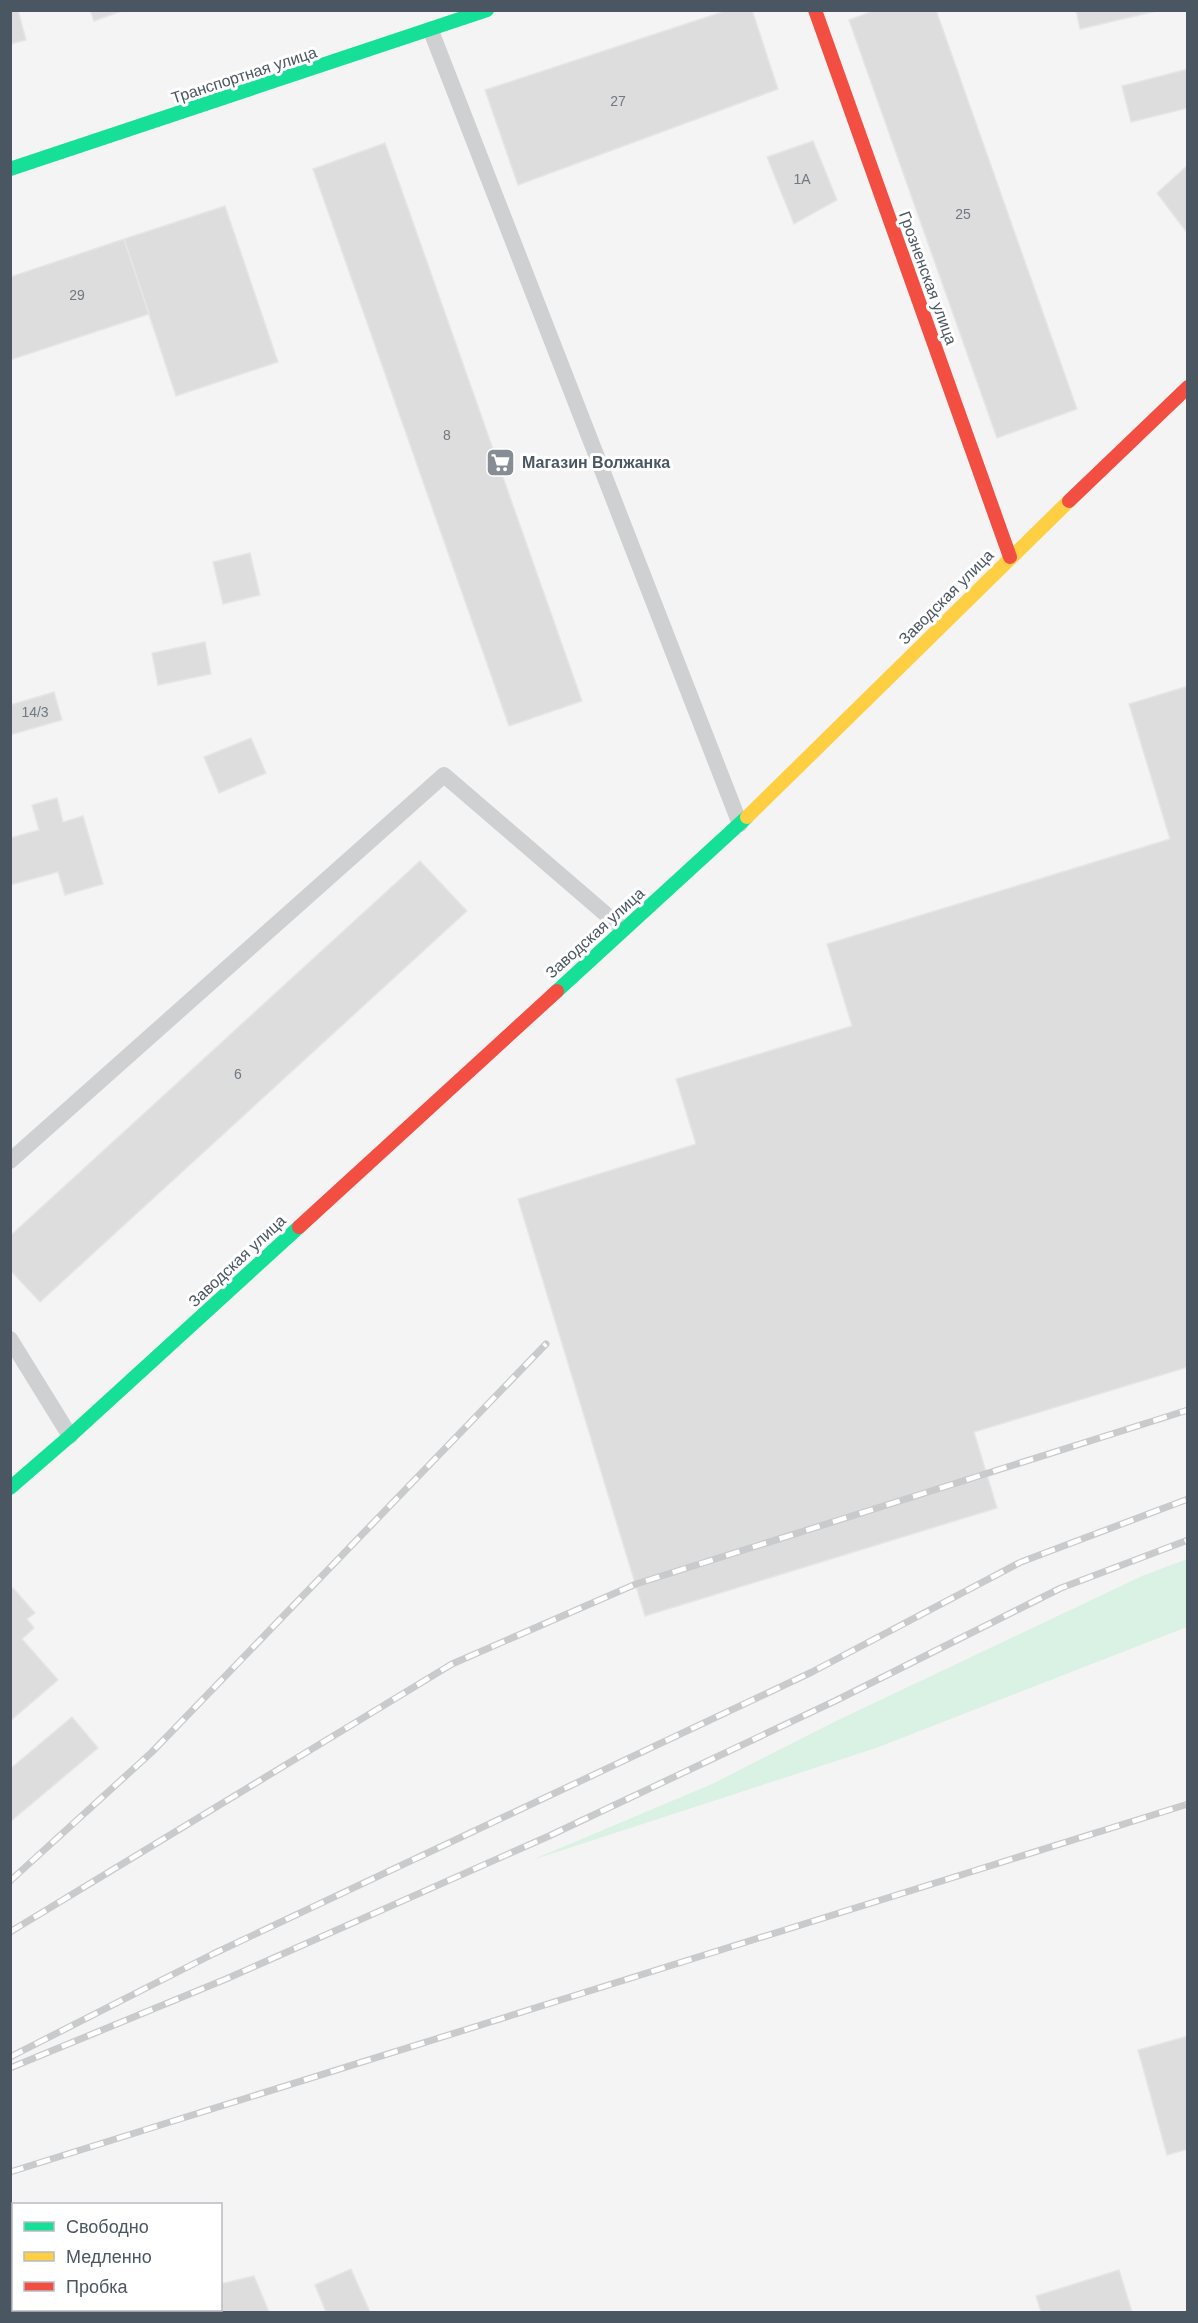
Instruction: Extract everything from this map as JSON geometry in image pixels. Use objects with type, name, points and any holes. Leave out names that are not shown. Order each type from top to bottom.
[{"type":"street","name":"Транспортная улица","points":[[10,169],[431,31],[487,10]]},
{"type":"street","name":"Грозненская улица","points":[[815,10],[1010,557]]},
{"type":"street","name":"Заводская улица","points":[[10,1488],[70,1436],[740,824],[1010,557],[1188,387]]},
{"type":"lane","points":[[431,31],[740,824]]},
{"type":"lane","points":[[10,1161],[444,775],[623,929]]},
{"type":"lane","points":[[10,1339],[70,1436]]},
{"type":"green space","points":[[1187,1559],[1187,1627],[876,1748],[532,1860],[712,1784],[836,1721],[1142,1576]]},
{"type":"building","points":[[10,10],[18,10],[26,40],[10,44]]},
{"type":"building","points":[[90,10],[125,10],[94,21]]},
{"type":"building","points":[[728,10],[752,10],[778,89],[518,185],[485,90]]},
{"type":"building","points":[[875,10],[936,10],[1077,409],[997,438],[849,20]]},
{"type":"building","points":[[1076,10],[1161,10],[1080,29]]},
{"type":"building","points":[[1188,69],[1188,108],[1131,122],[1122,86]]},
{"type":"building","points":[[813,141],[837,200],[794,224],[767,157]]},
{"type":"building","points":[[385,143],[582,701],[509,726],[313,169]]},
{"type":"building","points":[[1188,165],[1188,234],[1157,193]]},
{"type":"building","points":[[225,206],[278,362],[176,396],[124,239]]},
{"type":"building","points":[[124,239],[149,314],[10,360],[10,277]]},
{"type":"building","points":[[250,553],[260,595],[223,604],[213,562]]},
{"type":"building","points":[[205,642],[211,674],[158,685],[152,653]]},
{"type":"building","points":[[1188,686],[1188,1367],[974,1432],[997,1508],[645,1616],[518,1199],[696,1144],[676,1079],[852,1026],[827,944],[1170,839],[1129,704]]},
{"type":"building","points":[[54,692],[62,720],[10,735],[10,705]]},
{"type":"building","points":[[251,738],[266,773],[219,793],[204,757]]},
{"type":"building","points":[[57,798],[63,822],[83,816],[103,884],[65,895],[58,872],[10,885],[10,838],[39,830],[32,805]]},
{"type":"building","points":[[420,861],[467,911],[40,1302],[10,1270],[10,1236]]},
{"type":"building","points":[[13,1588],[35,1613],[27,1619],[34,1628],[22,1639],[58,1680],[10,1721],[10,1590]]},
{"type":"building","points":[[72,1717],[98,1748],[10,1822],[10,1769]]},
{"type":"building","points":[[1188,2036],[1188,2149],[1167,2155],[1138,2050]]},
{"type":"building","points":[[351,2269],[370,2312],[326,2312],[315,2285]]},
{"type":"building","points":[[1119,2270],[1132,2312],[1041,2312],[1036,2296]]},
{"type":"building","points":[[254,2276],[269,2312],[74,2312],[222,2311],[222,2284]]},
{"type":"railway","points":[[10,1881],[152,1752],[546,1344]]},
{"type":"railway","points":[[10,1932],[452,1664],[636,1584],[1188,1410]]},
{"type":"railway","points":[[10,2057],[213,1954],[812,1672],[1021,1562],[1188,1499]]},
{"type":"railway","points":[[10,2068],[226,1979],[549,1836],[835,1701],[1061,1588],[1188,1540]]},
{"type":"railway","points":[[10,2172],[1188,1804]]},
{"type":"traffic: fast","points":[[10,169],[487,10]]},
{"type":"traffic: fast","points":[[557,991],[747,817]]},
{"type":"traffic: fast","points":[[10,1488],[299,1227]]},
{"type":"traffic: slow","points":[[747,817],[1069,501]]},
{"type":"traffic: jam","points":[[815,10],[1010,557]]},
{"type":"traffic: jam","points":[[1069,501],[1188,387]]},
{"type":"traffic: jam","points":[[299,1227],[557,991]]},
{"type":"place","name":"Магазин Волжанка","points":[[501,462]]}]
